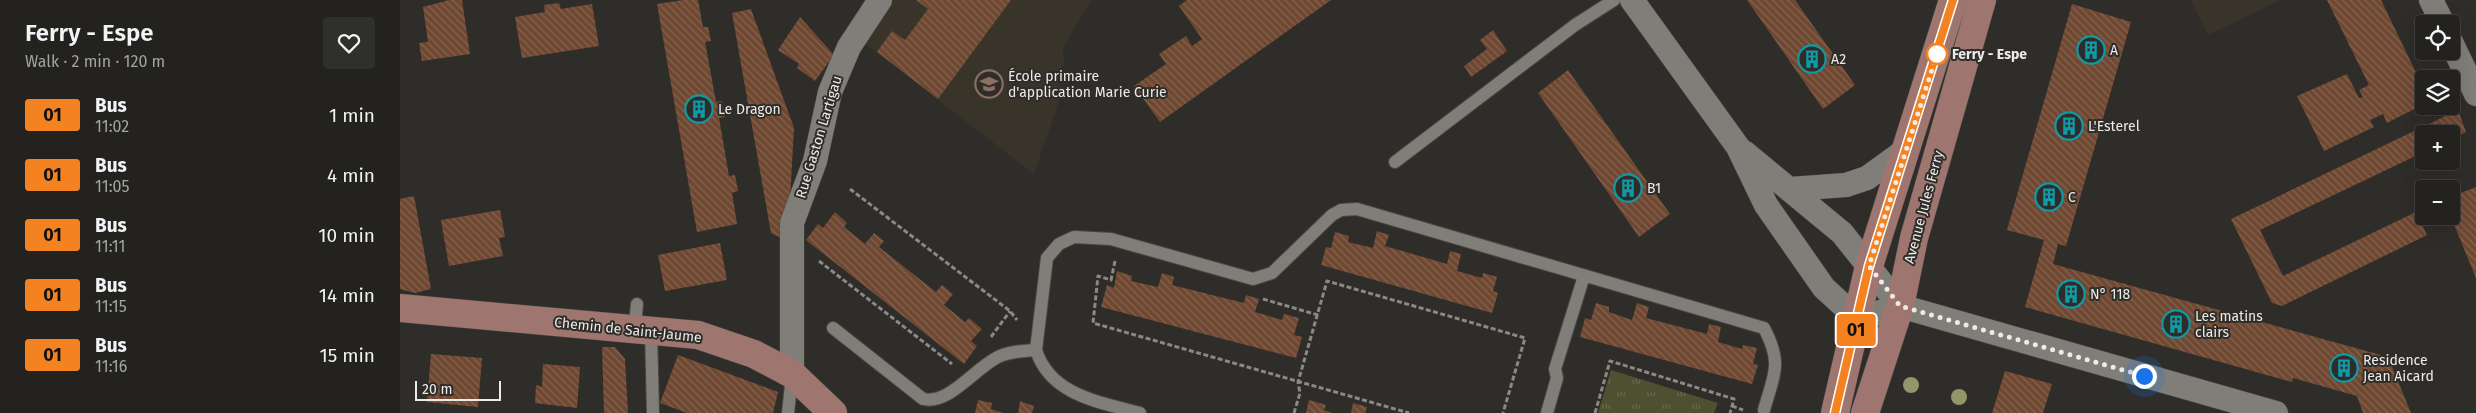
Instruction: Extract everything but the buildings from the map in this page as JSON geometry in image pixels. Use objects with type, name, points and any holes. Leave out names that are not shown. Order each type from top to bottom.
[{"type":"street","name":"Rue Gaston Lartigau","points":[[792,374],[792,223],[815,161],[830,92],[850,47],[880,0]]},
{"type":"street","points":[[1632,0],[1738,147],[1771,213],[1824,288],[1858,319]]},
{"type":"street","points":[[1835,413],[1869,266],[1954,0]]},
{"type":"street","name":"Avenue Jules Ferry","points":[[1865,413],[1900,306],[1914,238],[1982,0]]},
{"type":"street","points":[[2431,0],[2438,15]]},
{"type":"street","points":[[2460,60],[2476,94]]},
{"type":"street","points":[[1738,147],[1842,233],[1900,306]]},
{"type":"street","points":[[1790,190],[1846,185],[1867,178],[1907,149]]},
{"type":"street","points":[[1858,319],[1900,306],[2276,413]]},
{"type":"street","name":"Chemin de Saint-Jaume","points":[[400,308],[641,316],[754,354],[792,374],[833,413]]},
{"type":"lane","points":[[1395,162],[1575,25],[1614,0]]},
{"type":"lane","points":[[1140,413],[1066,390],[1040,364],[1036,350],[1047,258],[1059,244],[1074,237],[1111,238],[1253,279],[1272,273],[1332,215],[1341,210],[1357,209],[1764,328],[1772,343],[1777,364],[1764,410]]},
{"type":"lane","points":[[1547,413],[1557,378],[1555,369],[1584,276]]},
{"type":"lane","points":[[641,316],[653,413]]},
{"type":"lane","points":[[833,328],[923,399],[933,401],[945,395],[998,356],[1036,350]]},
{"type":"lane","points":[[788,413],[792,374]]},
{"type":"path","points":[[850,189],[1010,311],[1019,323]]},
{"type":"path","points":[[1116,255],[1111,280],[1098,276],[1094,323],[1408,413]]},
{"type":"path","points":[[815,268],[815,258],[954,366]]},
{"type":"path","points":[[1294,413],[1300,394],[1298,382],[1327,281],[1524,338],[1503,413]]},
{"type":"path","points":[[1256,297],[1318,315]]},
{"type":"path","points":[[988,340],[1010,311]]},
{"type":"path","points":[[1595,413],[1610,361],[1734,399],[1730,413]]},
{"type":"shaded area","name":"École primaire d'application Marie Curie","points":[[892,0],[1092,0],[1062,49],[1065,62],[1057,75],[1062,93],[1034,174],[863,42]]},
{"type":"shaded area","points":[[2191,0],[2281,0],[2208,35]]},
{"type":"green space","points":[[1611,370],[1718,403],[1714,413],[1598,413]]},
{"type":"bus line","name":"01","points":[[1835,413],[1842,390],[1869,266],[1953,0]]},
{"type":"place","name":"A","points":[[2091,50]]},
{"type":"place","name":"Ferry - Espe","points":[[1937,54]]},
{"type":"place","name":"A2","points":[[1812,59]]},
{"type":"place","name":"École primaire d'application Marie Curie","points":[[989,84]]},
{"type":"place","name":"Le Dragon","points":[[699,109]]},
{"type":"place","name":"L'Esterel","points":[[2069,126]]},
{"type":"place","name":"B1","points":[[1628,188]]},
{"type":"place","name":"C","points":[[2049,197]]},
{"type":"place","name":"N° 118","points":[[2071,294]]},
{"type":"place","name":"Les matins clairs","points":[[2176,324]]},
{"type":"place","name":"Residence Jean Aicard","points":[[2344,368]]},
{"type":"route","points":[[1937,54],[1869,266],[1900,306],[2144,376]]}]
